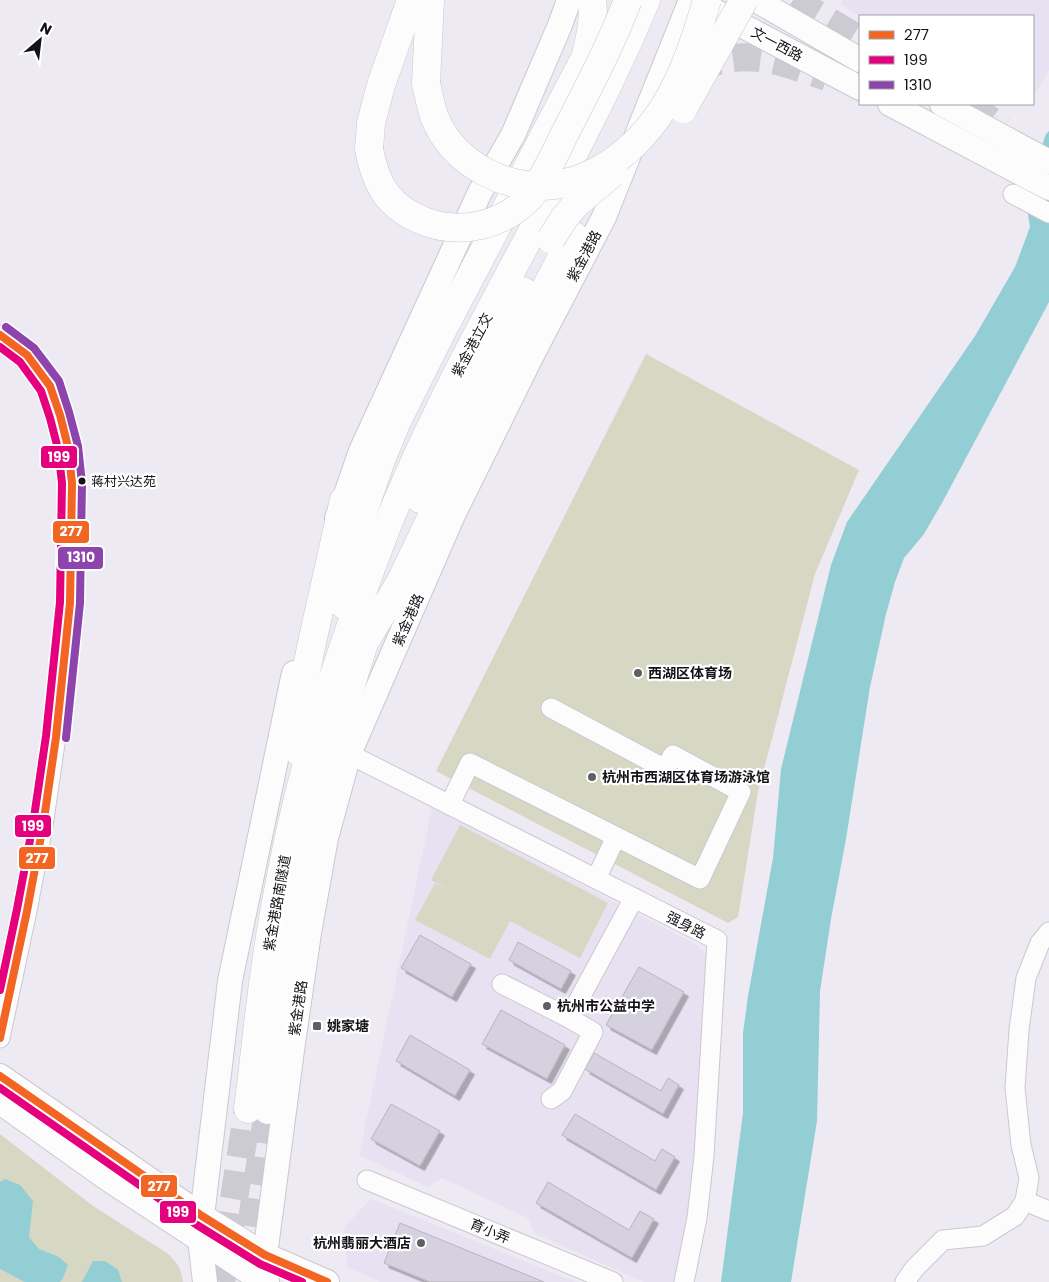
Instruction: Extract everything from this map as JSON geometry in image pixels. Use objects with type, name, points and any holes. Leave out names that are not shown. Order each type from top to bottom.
[{"type":"highway","points":[[411,0],[378,94],[371,123],[369,149],[372,167],[391,202],[420,220],[438,226],[457,228],[483,225],[505,216],[532,196]]},
{"type":"highway","points":[[430,0],[426,83],[436,122],[454,150],[478,168],[505,180],[522,184],[540,185],[554,185],[581,178],[614,161],[634,144],[660,113],[680,77],[690,56],[708,0]]},
{"type":"highway","points":[[393,471],[397,421],[585,58],[590,34],[592,0]]},
{"type":"highway","points":[[333,708],[332,642],[345,602],[358,526],[393,471],[453,345],[549,167],[628,0]]},
{"type":"highway","name":"紫金港立交","points":[[333,708],[358,605],[383,537],[393,471],[439,410],[575,152],[632,34],[646,0]]},
{"type":"highway","name":"紫金港立交","points":[[364,643],[390,573],[440,452],[466,402],[562,237],[665,0]]},
{"type":"highway","points":[[333,708],[364,643],[400,583],[479,418],[562,237],[565,217],[576,204],[648,147],[673,122],[692,93],[744,0]]},
{"type":"highway","points":[[297,803],[302,691],[312,638],[344,500]]},
{"type":"highway","points":[[333,708],[453,516]]},
{"type":"highway","name":"紫金港路南隧道","points":[[333,708],[321,788],[307,844],[293,915],[258,1109],[271,927],[297,803],[333,708]]},
{"type":"main road","points":[[205,1282],[200,1239],[230,981],[268,794],[313,590],[328,538],[344,500],[361,450],[480,192],[512,135],[569,0]]},
{"type":"main road","name":"文一西路","points":[[693,0],[859,87]]},
{"type":"main road","name":"紫金港路","points":[[261,1281],[309,933],[326,838],[350,754],[453,516],[530,359],[604,218],[693,0]]},
{"type":"main road","name":"文一西路","points":[[756,0],[859,59]]},
{"type":"main road","points":[[892,105],[1049,188]]},
{"type":"main road","points":[[944,105],[1039,157]]},
{"type":"main road","points":[[0,1076],[202,1216],[265,1255],[327,1282]]},
{"type":"main road","points":[[0,1102],[105,1177],[261,1281]]},
{"type":"street","points":[[1013,194],[1049,213]]},
{"type":"street","points":[[0,335],[27,355],[50,386],[68,446],[72,483],[70,603],[56,737],[43,826],[0,1038]]},
{"type":"street","points":[[450,804],[470,763],[700,880],[741,792],[673,755],[665,770],[551,708]]},
{"type":"street","name":"强身路","points":[[350,754],[717,940],[704,1156],[697,1218],[684,1282]]},
{"type":"street","points":[[596,879],[616,837]]},
{"type":"street","points":[[569,1018],[634,898]]},
{"type":"street","points":[[905,1282],[914,1269],[944,1240],[983,1236],[1015,1216],[1025,1200],[1029,1178],[1021,1145],[1015,1088],[1019,1040],[1026,978],[1040,943],[1049,932]]},
{"type":"street","points":[[502,984],[593,1032],[562,1091],[551,1098]]},
{"type":"street","name":"育小弄","points":[[367,1180],[613,1282]]},
{"type":"street","points":[[1025,1200],[1049,1212]]},
{"type":"shaded area","points":[[842,0],[1049,0],[1049,70],[1034,96],[1034,15],[859,15],[842,5]]},
{"type":"shaded area","name":"杭州市公益中学","points":[[432,808],[694,943],[706,954],[700,1058],[699,1132],[688,1226],[676,1282],[644,1282],[535,1234],[528,1218],[442,1178],[428,1187],[359,1155]]},
{"type":"shaded area","points":[[371,1199],[576,1282],[380,1282],[347,1267],[344,1227]]},
{"type":"green space","name":"西湖区体育场","points":[[646,354],[859,470],[815,574],[758,792],[738,917],[728,923],[436,771]]},
{"type":"green space","points":[[460,825],[608,903],[580,958],[510,921],[490,959],[415,920],[435,883],[463,897],[431,880]]},
{"type":"green space","points":[[0,1134],[93,1206],[167,1253],[178,1266],[183,1282],[0,1282]]},
{"type":"water","points":[[1049,131],[1049,302],[942,503],[924,534],[904,558],[886,614],[870,687],[820,991],[817,1121],[791,1282],[721,1282],[743,1113],[743,1033],[773,858],[781,769],[831,565],[847,522],[975,336],[1015,267],[1030,227],[1025,195],[1046,134]]},
{"type":"water","points":[[5,1179],[20,1185],[33,1201],[29,1237],[39,1249],[59,1257],[68,1265],[62,1280],[59,1282],[25,1282],[0,1269],[0,1182]]},
{"type":"water","points":[[93,1261],[105,1261],[118,1270],[122,1282],[82,1282]]},
{"type":"building","points":[[420,935],[471,964],[452,997],[401,968]]},
{"type":"building","points":[[518,942],[571,971],[561,989],[509,960]]},
{"type":"building","points":[[639,967],[684,992],[652,1050],[606,1025]]},
{"type":"building","points":[[501,1010],[565,1045],[547,1079],[482,1044]]},
{"type":"building","points":[[410,1035],[470,1070],[455,1096],[396,1061]]},
{"type":"building","points":[[594,1053],[661,1091],[668,1078],[679,1085],[663,1114],[585,1069]]},
{"type":"building","points":[[391,1104],[440,1131],[420,1166],[371,1139]]},
{"type":"building","points":[[575,1114],[655,1161],[662,1149],[675,1157],[656,1190],[562,1135]]},
{"type":"building","points":[[548,1182],[629,1230],[640,1211],[654,1219],[632,1258],[536,1203]]},
{"type":"building","name":"杭州翡丽大酒店","points":[[400,1223],[544,1282],[430,1282],[384,1263]]},
{"type":"tunnel","points":[[793,0],[859,39]]},
{"type":"tunnel","points":[[693,71],[711,63],[745,57],[777,61],[827,77]]},
{"type":"tunnel","points":[[969,105],[1002,129]]},
{"type":"tunnel","points":[[221,1282],[248,1109]]},
{"type":"tunnel","points":[[245,1268],[268,1110]]},
{"type":"transit line","name":"1310","points":[[6,327],[34,348],[59,381],[78,446],[82,483],[80,603],[66,738]]},
{"type":"transit line","name":"277","points":[[0,335],[27,355],[50,386],[68,447],[72,483],[70,603],[56,737],[43,826],[0,1038]]},
{"type":"transit line","name":"199","points":[[0,347],[20,362],[41,391],[58,449],[62,483],[60,602],[46,736],[33,824],[0,990]]},
{"type":"transit line","name":"277","points":[[0,1076],[202,1216],[265,1255],[327,1282]]},
{"type":"transit line","name":"199","points":[[0,1088],[197,1225],[260,1264],[302,1282]]},
{"type":"place","name":"蒋村兴达苑","points":[[82,481]]},
{"type":"place","name":"西湖区体育场","points":[[638,673]]},
{"type":"place","name":"杭州市西湖区体育场游泳馆","points":[[592,777]]},
{"type":"place","name":"杭州市公益中学","points":[[547,1006]]},
{"type":"place","name":"姚家塘","points":[[317,1026]]},
{"type":"place","name":"杭州翡丽大酒店","points":[[421,1243]]}]
